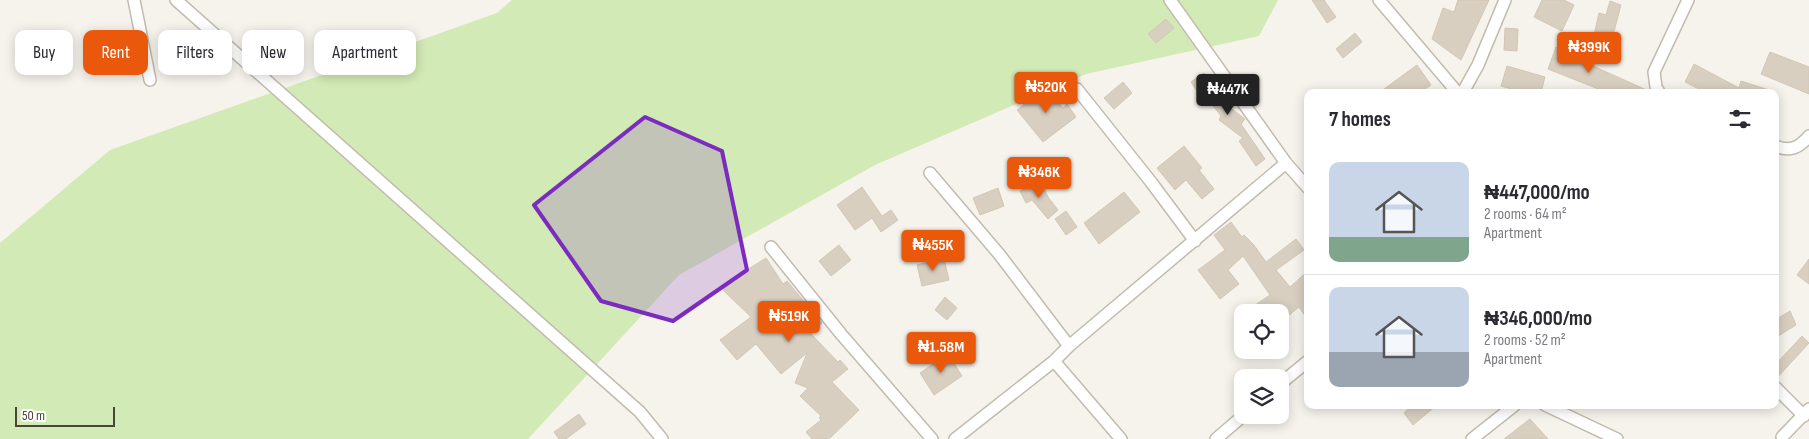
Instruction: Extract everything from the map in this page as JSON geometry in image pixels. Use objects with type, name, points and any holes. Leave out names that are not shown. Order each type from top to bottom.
[{"type":"street","points":[[134,0],[150,80]]},
{"type":"street","points":[[176,0],[640,412],[662,439]]},
{"type":"street","points":[[1170,0],[1286,164],[1304,184]]},
{"type":"street","points":[[1379,0],[1454,89]]},
{"type":"street","points":[[1465,89],[1478,65],[1505,0]]},
{"type":"street","points":[[1657,89],[1654,72],[1688,0]]},
{"type":"street","points":[[1077,90],[1151,182],[1195,241]]},
{"type":"street","points":[[1779,147],[1786,150],[1800,146],[1809,136]]},
{"type":"street","points":[[955,439],[1054,361],[1069,346],[1286,164]]},
{"type":"street","points":[[930,173],[999,254],[1069,346]]},
{"type":"street","points":[[770,247],[841,334],[932,439]]},
{"type":"street","points":[[1054,361],[1121,439]]},
{"type":"street","points":[[1289,377],[1304,364]]},
{"type":"street","points":[[1779,390],[1806,413],[1783,438]]},
{"type":"street","points":[[1472,439],[1510,409]]},
{"type":"street","points":[[1553,409],[1616,439]]},
{"type":"street","points":[[1216,439],[1234,424]]},
{"type":"highlighted area","points":[[645,117],[722,151],[747,270],[673,321],[601,301],[534,205]]},
{"type":"green space","points":[[512,0],[1278,0],[1259,36],[1086,74],[875,165],[679,275],[528,439],[0,439],[0,243],[110,150],[322,75],[416,75],[416,42],[497,13]]},
{"type":"building","points":[[1312,0],[1324,0],[1336,17],[1327,23]]},
{"type":"building","points":[[1458,0],[1489,0],[1461,60],[1432,39],[1443,8],[1454,12]]},
{"type":"building","points":[[1542,0],[1564,0],[1574,5],[1562,31],[1534,17]]},
{"type":"building","points":[[1610,1],[1621,5],[1612,39],[1594,35],[1599,13],[1606,15]]},
{"type":"building","points":[[1166,19],[1174,28],[1156,43],[1148,34]]},
{"type":"building","points":[[1505,28],[1518,29],[1517,51],[1504,50]]},
{"type":"building","points":[[1355,33],[1362,42],[1343,58],[1336,49]]},
{"type":"building","points":[[1556,47],[1574,54],[1573,57],[1644,89],[1598,89],[1548,69]]},
{"type":"building","points":[[1770,52],[1809,67],[1809,94],[1761,74]]},
{"type":"building","points":[[1694,64],[1739,88],[1741,81],[1766,89],[1699,89],[1685,82]]},
{"type":"building","points":[[1417,65],[1431,85],[1425,89],[1384,89]]},
{"type":"building","points":[[1507,66],[1545,77],[1542,89],[1512,89],[1501,86]]},
{"type":"building","points":[[1204,73],[1214,87],[1218,84],[1226,95],[1220,100],[1245,119],[1241,124],[1265,159],[1256,166],[1239,141],[1243,138],[1219,120],[1221,116],[1200,89],[1197,91],[1191,82]]},
{"type":"building","points":[[1123,82],[1132,93],[1114,109],[1104,98]]},
{"type":"building","points":[[1046,87],[1063,108],[1067,104],[1076,117],[1043,142],[1017,110]]},
{"type":"building","points":[[1184,146],[1202,168],[1199,170],[1214,189],[1202,199],[1186,180],[1175,190],[1157,168]]},
{"type":"building","points":[[1036,183],[1042,185],[1058,210],[1048,219],[1032,200],[1026,203],[1020,191]]},
{"type":"building","points":[[862,187],[882,216],[891,210],[898,220],[881,232],[872,218],[855,230],[837,205]]},
{"type":"building","points":[[998,188],[1004,206],[980,215],[973,198]]},
{"type":"building","points":[[1124,192],[1140,212],[1099,244],[1084,223]]},
{"type":"building","points":[[1066,211],[1077,227],[1066,235],[1055,219]]},
{"type":"building","points":[[1231,222],[1242,237],[1244,235],[1254,245],[1266,262],[1296,239],[1304,250],[1276,270],[1290,287],[1304,275],[1304,314],[1299,307],[1289,315],[1289,304],[1257,304],[1270,295],[1243,256],[1228,270],[1239,284],[1220,299],[1198,270],[1225,250],[1214,235]]},
{"type":"building","points":[[839,245],[851,260],[831,276],[819,261]]},
{"type":"building","points":[[766,258],[783,284],[787,281],[822,323],[811,334],[838,362],[840,360],[848,369],[832,382],[859,410],[829,439],[812,439],[806,432],[821,420],[819,418],[821,416],[800,396],[808,388],[795,383],[807,353],[781,374],[756,344],[737,360],[720,340],[751,317],[723,290],[731,280]]},
{"type":"building","points":[[944,259],[949,280],[922,286],[917,265]]},
{"type":"building","points":[[1809,259],[1809,284],[1797,275]]},
{"type":"building","points":[[945,297],[957,308],[947,320],[935,310]]},
{"type":"building","points":[[1790,311],[1796,325],[1779,336],[1779,318]]},
{"type":"building","points":[[1802,336],[1809,343],[1779,376],[1779,361]]},
{"type":"building","points":[[948,354],[962,376],[934,395],[920,373]]},
{"type":"building","points":[[1408,409],[1432,409],[1413,425],[1404,413]]},
{"type":"building","points":[[579,414],[586,424],[566,439],[559,439],[554,432]]},
{"type":"building","points":[[1530,419],[1548,439],[1504,439]]}]
